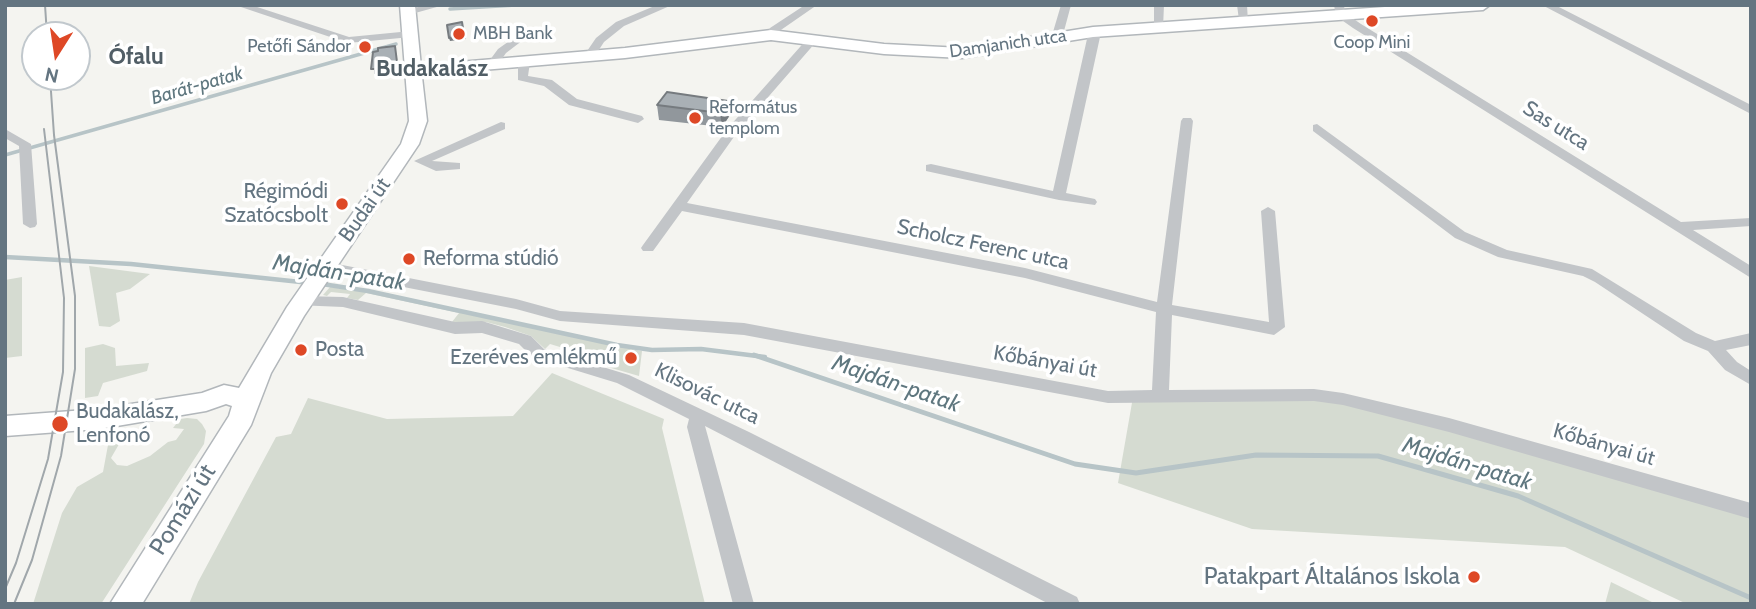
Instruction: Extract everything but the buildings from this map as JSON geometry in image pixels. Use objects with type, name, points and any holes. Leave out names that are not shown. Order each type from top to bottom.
[{"type":"main road","name":"Damjanich utca","points":[[413,68],[435,69],[589,57],[713,39],[771,36],[947,54],[996,49],[1061,35],[1159,26],[1243,13],[1483,5]]},
{"type":"main road","name":"Budai út","points":[[223,403],[259,372],[314,284],[400,160],[416,131],[418,121],[408,9]]},
{"type":"main road","points":[[5,426],[75,422],[223,403]]},
{"type":"main road","name":"Pomázi út","points":[[125,604],[225,442],[223,403]]},
{"type":"street","points":[[240,5],[348,40],[363,41],[411,34]]},
{"type":"street","points":[[408,9],[439,5]]},
{"type":"street","points":[[589,57],[600,40],[620,24],[667,5]]},
{"type":"street","points":[[771,36],[774,30],[812,5]]},
{"type":"street","points":[[1061,35],[1058,32],[1066,5]]},
{"type":"street","points":[[1159,5],[1159,26]]},
{"type":"street","points":[[1547,5],[1751,110]]},
{"type":"street","name":"Sas utca","points":[[1340,10],[1751,273]]},
{"type":"street","points":[[1059,196],[1095,37],[1093,32]]},
{"type":"street","points":[[493,64],[502,51],[526,34]]},
{"type":"street","points":[[648,247],[732,131],[812,40]]},
{"type":"street","points":[[524,62],[522,78],[548,83],[573,102],[638,119]]},
{"type":"street","points":[[1160,397],[1164,309],[1187,121]]},
{"type":"street","points":[[421,161],[501,127]]},
{"type":"street","points":[[1317,128],[1460,235],[1503,254],[1587,272],[1600,278],[1690,337],[1714,347],[1731,366],[1751,379]]},
{"type":"street","points":[[5,133],[24,144],[30,224]]},
{"type":"street","points":[[400,160],[421,161],[436,167],[455,166]]},
{"type":"street","points":[[932,168],[1090,202]]},
{"type":"street","name":"Scholcz Ferenc utca","points":[[679,206],[1025,273],[1164,309],[1273,329],[1277,327],[1268,211]]},
{"type":"street","points":[[1678,227],[1751,222]]},
{"type":"street","name":"Kőbányai út","points":[[314,284],[516,304],[560,317],[744,329],[1108,397],[1314,395],[1343,399],[1449,425],[1751,511]]},
{"type":"street","name":"Klisovác utca","points":[[314,284],[353,304],[455,328],[482,327],[521,338],[538,354],[622,379],[743,437],[1070,604]]},
{"type":"street","points":[[1714,347],[1751,339]]},
{"type":"street","points":[[698,417],[696,427],[744,604]]},
{"type":"shaded area","points":[[89,266],[150,274],[130,289],[116,293],[120,321],[110,327],[99,326]]},
{"type":"shaded area","points":[[22,277],[22,356],[5,358],[5,280]]},
{"type":"shaded area","points":[[330,287],[366,292],[642,351],[639,376],[601,365],[603,360],[550,344],[545,349],[531,336],[505,327],[486,322],[452,322],[459,313],[366,293],[358,300],[347,298],[350,294],[331,292],[327,296],[323,295]]},
{"type":"shaded area","points":[[103,344],[115,348],[116,366],[149,363],[147,371],[103,383],[98,396],[85,398],[85,348]]},
{"type":"shaded area","points":[[552,373],[664,419],[662,428],[705,604],[189,604],[198,582],[276,437],[291,434],[308,398],[387,419],[513,416]]},
{"type":"shaded area","points":[[1314,395],[1751,511],[1751,604],[1687,604],[1565,547],[1252,529],[1118,483],[1133,397]]},
{"type":"shaded area","points":[[180,419],[197,419],[202,424],[206,431],[204,444],[101,604],[33,604],[62,513],[77,487],[103,472],[108,445],[104,436],[126,432],[111,458],[117,465],[127,466],[176,440],[184,429],[173,428]]},
{"type":"shaded area","points":[[1611,582],[1656,604],[1605,604]]},
{"type":"waterway","name":"Barát-patak","points":[[450,9],[516,5]]},
{"type":"waterway","name":"Barát-patak","points":[[5,155],[396,44]]},
{"type":"waterway","name":"Majdán-patak","points":[[5,257],[131,264],[310,283]]},
{"type":"waterway","name":"Majdán-patak","points":[[322,284],[368,291],[617,345],[652,350],[701,349],[757,356]]},
{"type":"waterway","name":"Majdán-patak","points":[[757,356],[765,357]]},
{"type":"waterway","name":"Majdán-patak","points":[[757,356],[1075,464],[1136,473],[1256,455],[1378,456],[1518,496],[1751,598]]},
{"type":"tram line","points":[[45,5],[46,21]]},
{"type":"tram line","points":[[14,604],[32,560],[61,456],[75,369],[75,296],[54,135],[51,91]]},
{"type":"tram line","points":[[5,589],[16,563],[48,459],[63,372],[64,298],[44,129]]},
{"type":"place","name":"Coop Mini","points":[[1372,21]]},
{"type":"place","name":"MBH Bank","points":[[459,34]]},
{"type":"place","name":"Petőfi Sándor","points":[[365,47]]},
{"type":"place","name":"Református templom","points":[[695,118]]},
{"type":"place","name":"Régimódi Szatócsbolt","points":[[342,204]]},
{"type":"place","name":"Reforma stúdió","points":[[409,259]]},
{"type":"place","name":"Posta","points":[[301,350]]},
{"type":"place","name":"Ezeréves emlékmű","points":[[631,358]]},
{"type":"place","name":"Budakalász, Lenfonó","points":[[60,424]]},
{"type":"place","name":"Patakpart Általános Iskola","points":[[1474,577]]},
{"type":"district","name":"Ófalu","points":[[136,57]]},
{"type":"district","name":"Budakalász","points":[[432,69]]}]
